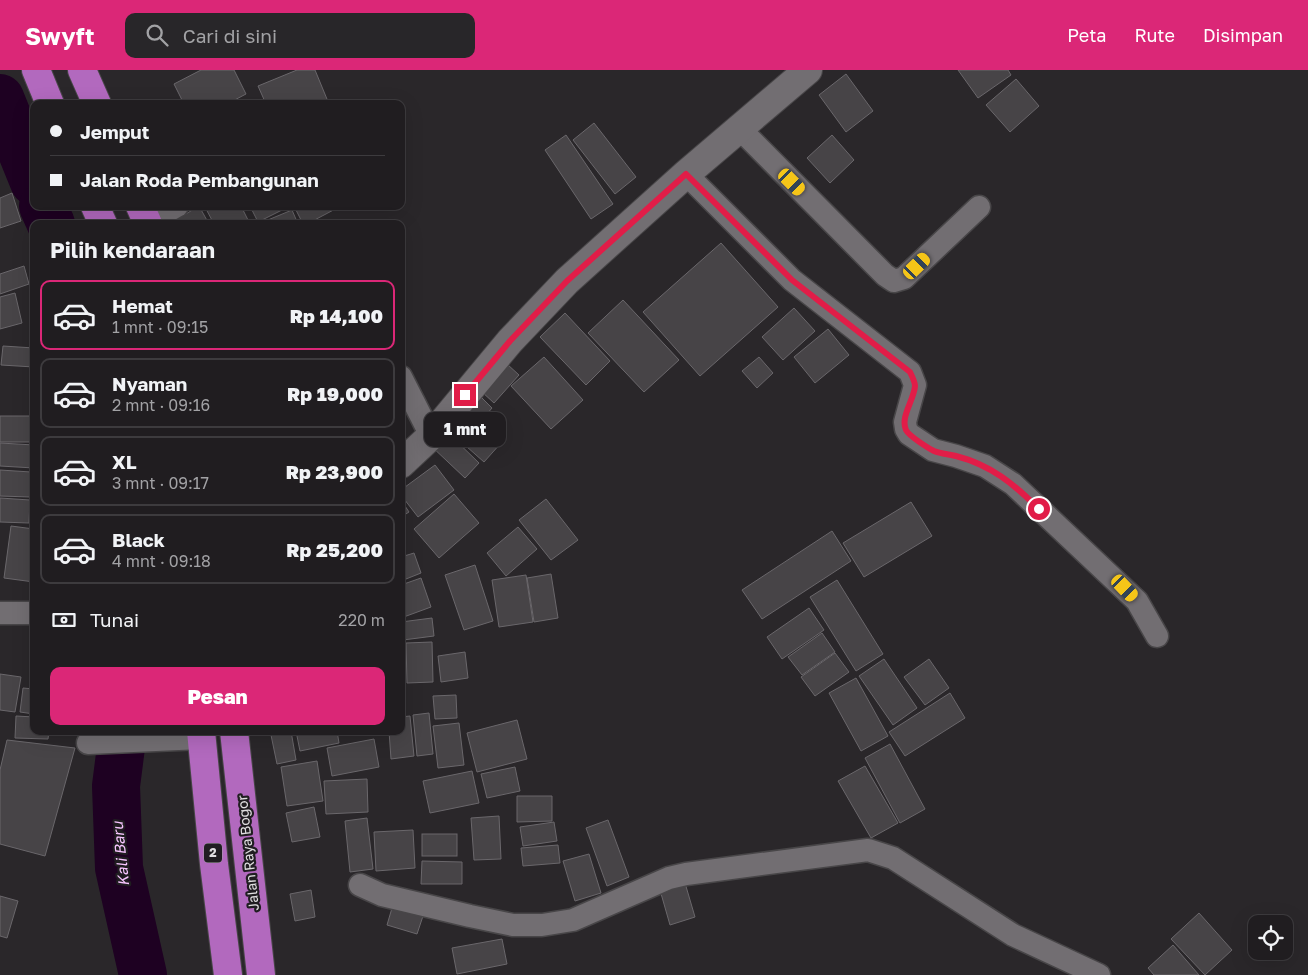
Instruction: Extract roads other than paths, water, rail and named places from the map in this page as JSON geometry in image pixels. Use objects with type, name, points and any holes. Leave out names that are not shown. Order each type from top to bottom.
[{"type":"highway","points":[[36,70],[48,100]]},
{"type":"highway","points":[[82,70],[95,100]]},
{"type":"highway","name":"2","points":[[201,735],[214,864],[228,975]]},
{"type":"highway","name":"Jalan Raya Bogor","points":[[234,735],[261,975]]},
{"type":"street","points":[[405,460],[431,436],[510,341],[567,281],[686,174],[808,70]]},
{"type":"street","points":[[739,128],[885,276],[894,281],[904,278],[979,207]]},
{"type":"street","points":[[686,174],[792,280],[910,372],[916,385],[905,422],[906,430],[909,434],[933,450],[985,466],[1013,484],[1137,601],[1157,636]]},
{"type":"street","points":[[145,218],[166,210]]},
{"type":"street","points":[[405,385],[431,436]]},
{"type":"street","points":[[0,612],[30,612]]},
{"type":"street","points":[[99,742],[174,739],[201,735]]},
{"type":"street","points":[[360,885],[382,895],[470,916],[514,925],[542,925],[573,920],[669,878],[868,850],[893,858],[1012,935],[1099,975]]},
{"type":"waterway","name":"Kali Baru","points":[[0,98],[30,172]]},
{"type":"waterway","name":"Kali Baru","points":[[45,210],[49,220]]},
{"type":"waterway","name":"Kali Baru","points":[[122,735],[116,786],[119,868],[143,975]]}]
